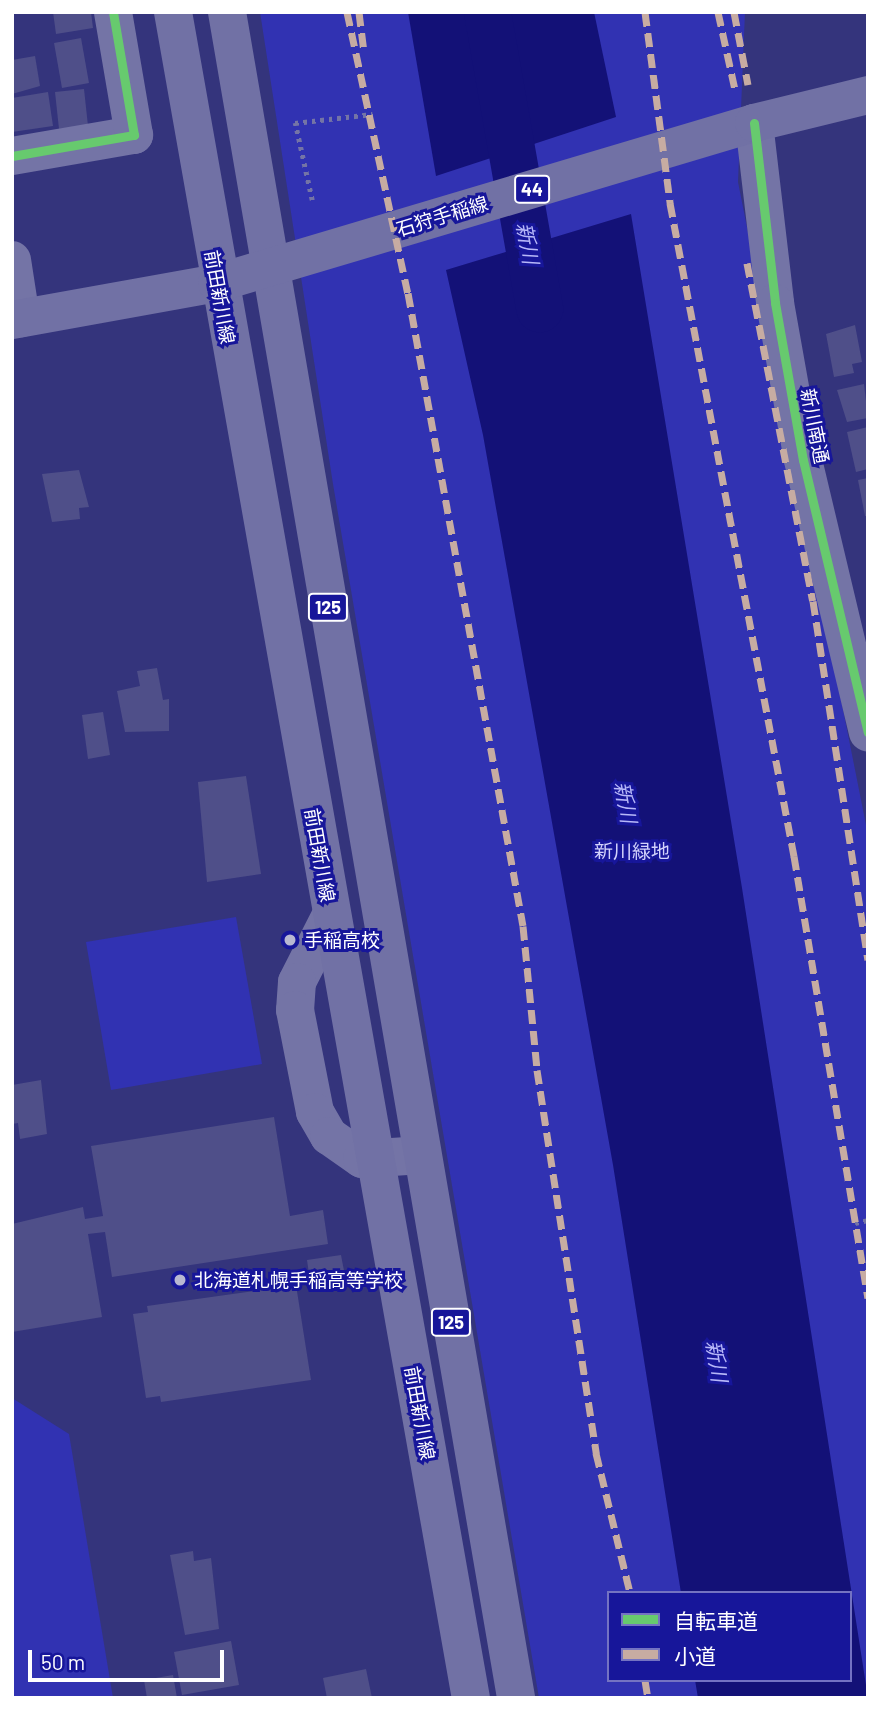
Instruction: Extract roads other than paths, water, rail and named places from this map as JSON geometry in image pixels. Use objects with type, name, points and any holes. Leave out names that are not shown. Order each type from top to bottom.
[{"type":"main road","name":"前田新川線","points":[[173,12],[217,283],[471,1698]]},
{"type":"main road","name":"125","points":[[227,12],[516,1698]]},
{"type":"main road","name":"石狩手稲線","points":[[16,319],[217,283],[743,126],[868,95]]},
{"type":"street","points":[[12,156],[134,135],[113,12]]},
{"type":"street","name":"新川南通","points":[[743,126],[803,460],[868,732]]},
{"type":"street","points":[[12,260],[16,319]]},
{"type":"street","points":[[331,915],[297,982],[304,1072],[314,1112],[329,1136],[375,1163],[422,1155]]},
{"type":"water","points":[[408,12],[594,12],[616,117],[436,176]]},
{"type":"water","points":[[631,214],[742,888],[851,1591],[681,1591],[613,1165],[483,435],[446,270]]},
{"type":"water","points":[[852,1595],[868,1698],[698,1698],[695,1682],[852,1682]]},
{"type":"waterway","name":"新川","points":[[487,12],[539,308]]},
{"type":"place","name":"手稲高校","points":[[290,940]]},
{"type":"place","name":"北海道札幌手稲高等学校","points":[[180,1280]]},
{"type":"park label","name":"新川緑地","points":[[632,851]]}]
